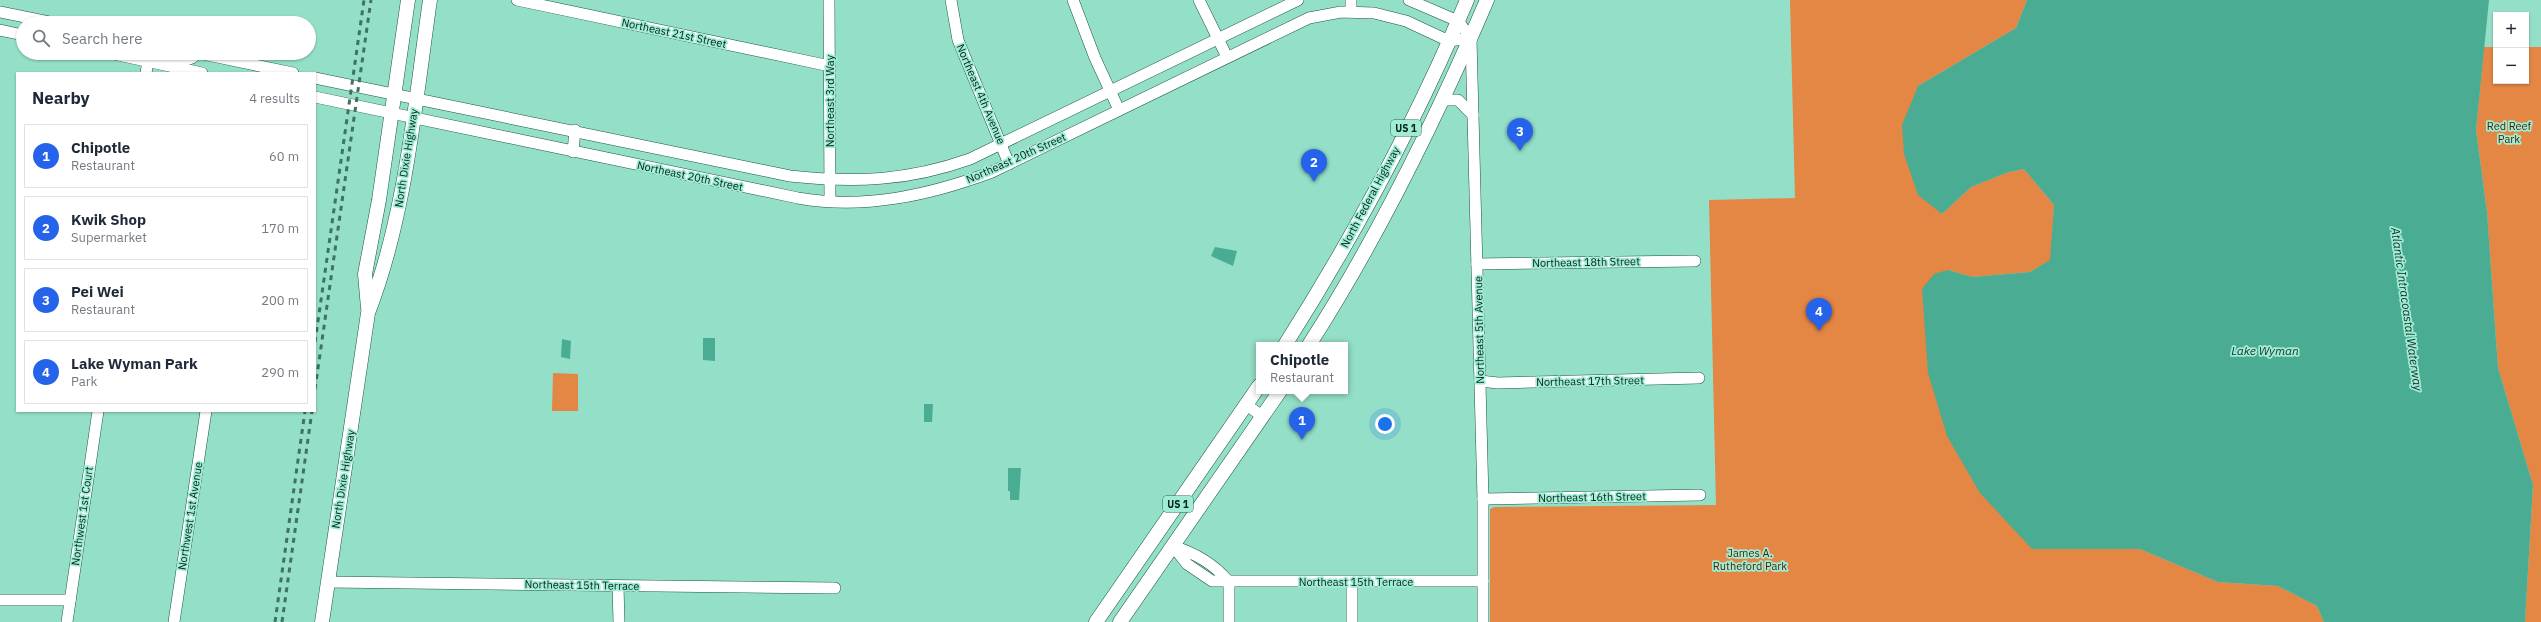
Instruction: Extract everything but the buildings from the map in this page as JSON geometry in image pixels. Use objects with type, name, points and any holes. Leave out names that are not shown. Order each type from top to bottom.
[{"type":"main road","name":"North Dixie Highway","points":[[322,622],[368,313],[365,274],[395,94],[408,0]]},
{"type":"main road","name":"North Dixie Highway","points":[[368,313],[383,276],[394,225],[416,97],[430,0]]},
{"type":"main road","name":"North Federal Highway","points":[[1287,342],[1320,289],[1362,214],[1449,41],[1467,0]]},
{"type":"main road","name":"North Federal Highway","points":[[1311,342],[1379,224],[1443,100],[1488,0]]},
{"type":"main road","points":[[1362,214],[1379,224]]},
{"type":"main road","points":[[1320,289],[1318,314],[1322,325]]},
{"type":"main road","name":"US 1","points":[[1096,622],[1256,390]]},
{"type":"main road","name":"US 1","points":[[1120,622],[1278,394]]},
{"type":"main road","points":[[1173,546],[1171,528],[1175,508]]},
{"type":"main road","points":[[1153,574],[1159,554],[1159,544],[1155,537]]},
{"type":"street","name":"Northeast 21st Street","points":[[517,0],[830,66]]},
{"type":"street","name":"Northeast 3rd Way","points":[[830,0],[830,201]]},
{"type":"street","name":"Northeast 4th Avenue","points":[[951,0],[958,40],[1009,164]]},
{"type":"street","points":[[1073,0],[1081,26],[1119,110]]},
{"type":"street","points":[[1199,0],[1227,57]]},
{"type":"street","name":"Northeast 20th Street","points":[[316,78],[416,97],[790,176],[831,180],[867,181],[918,175],[955,164],[1002,144],[1298,0]]},
{"type":"street","points":[[1351,0],[1351,12]]},
{"type":"street","points":[[1409,0],[1458,21],[1471,38],[1449,41]]},
{"type":"street","points":[[0,12],[20,16]]},
{"type":"street","name":"Northeast 20th Street","points":[[316,97],[791,197],[830,201],[863,201],[922,194],[954,186],[1009,164],[1297,22],[1324,15],[1351,12],[1374,13],[1392,17],[1449,41]]},
{"type":"street","points":[[0,30],[16,33]]},
{"type":"street","name":"Northeast 5th Avenue","points":[[1471,38],[1483,499],[1483,622]]},
{"type":"street","points":[[143,60],[197,72]]},
{"type":"street","points":[[168,66],[186,60]]},
{"type":"street","points":[[224,60],[260,70],[282,72]]},
{"type":"street","points":[[146,72],[148,61]]},
{"type":"street","points":[[1443,100],[1458,100],[1473,116]]},
{"type":"street","points":[[573,152],[575,130]]},
{"type":"street","name":"Northeast 18th Street","points":[[1477,264],[1695,260]]},
{"type":"street","name":"Northeast 17th Street","points":[[1480,381],[1498,383],[1699,378]]},
{"type":"street","points":[[1246,405],[1263,417]]},
{"type":"street","name":"Northwest 1st Court","points":[[67,622],[98,412]]},
{"type":"street","name":"Northwest 1st Avenue","points":[[174,622],[206,412]]},
{"type":"street","name":"Northeast 16th Street","points":[[1483,499],[1700,496]]},
{"type":"street","name":"Northeast 15th Terrace","points":[[1173,546],[1187,564],[1212,580],[1228,582],[1483,581]]},
{"type":"street","name":"Northeast 15th Terrace","points":[[328,582],[835,588]]},
{"type":"street","points":[[1228,582],[1229,622]]},
{"type":"street","points":[[1352,582],[1352,622]]},
{"type":"street","points":[[618,586],[619,622]]},
{"type":"street","points":[[0,600],[70,600]]},
{"type":"green space","name":"James A. Rutheford Park","points":[[1790,0],[2027,0],[2016,28],[1918,86],[1942,214],[1971,187],[2006,173],[2024,169],[2054,205],[2051,260],[2030,272],[1972,277],[1948,270],[2032,549],[2140,549],[2218,582],[2278,586],[2317,606],[2324,622],[1490,622],[1490,509],[1495,507],[1716,505],[1709,200],[1795,198]]},
{"type":"green space","name":"Red Reef Park","points":[[2484,47],[2493,47],[2493,84],[2529,84],[2529,47],[2541,47],[2541,622],[2525,622],[2533,485],[2498,368],[2487,212],[2476,130]]},
{"type":"green space","points":[[553,373],[578,374],[578,411],[552,411]]},
{"type":"water","name":"Lake Wyman","points":[[2027,0],[2489,0],[2476,130],[2487,212],[2498,368],[2533,485],[2525,622],[2324,622],[2317,606],[2278,586],[2218,582],[2140,549],[2032,549],[1980,493],[1947,436],[1928,373],[1922,289],[1934,274],[1948,270],[1972,277],[2030,272],[2050,260],[2054,205],[2024,169],[2006,173],[1971,187],[1942,214],[1918,195],[1904,154],[1902,125],[1918,86],[2016,28]]},
{"type":"water","points":[[1215,247],[1237,251],[1233,266],[1211,256]]},
{"type":"water","points":[[703,338],[715,338],[715,361],[703,360]]},
{"type":"water","points":[[562,339],[571,341],[570,359],[561,357]]},
{"type":"water","points":[[924,404],[933,404],[932,422],[924,422]]},
{"type":"water","points":[[1008,468],[1021,468],[1019,500],[1010,500],[1010,491],[1008,491]]},
{"type":"railway","points":[[316,335],[364,0]]},
{"type":"railway","points":[[316,382],[371,0]]},
{"type":"railway","points":[[275,622],[305,412]]},
{"type":"railway","points":[[282,622],[312,412]]},
{"type":"place","name":"Pei Wei","points":[[1520,151]]},
{"type":"place","name":"Kwik Shop","points":[[1314,182]]},
{"type":"place","name":"Lake Wyman Park","points":[[1819,331]]},
{"type":"place","name":"Chipotle","points":[[1302,440]]},
{"type":"water label","name":"Atlantic Intracoastal Waterway","points":[[2407,309]]}]
